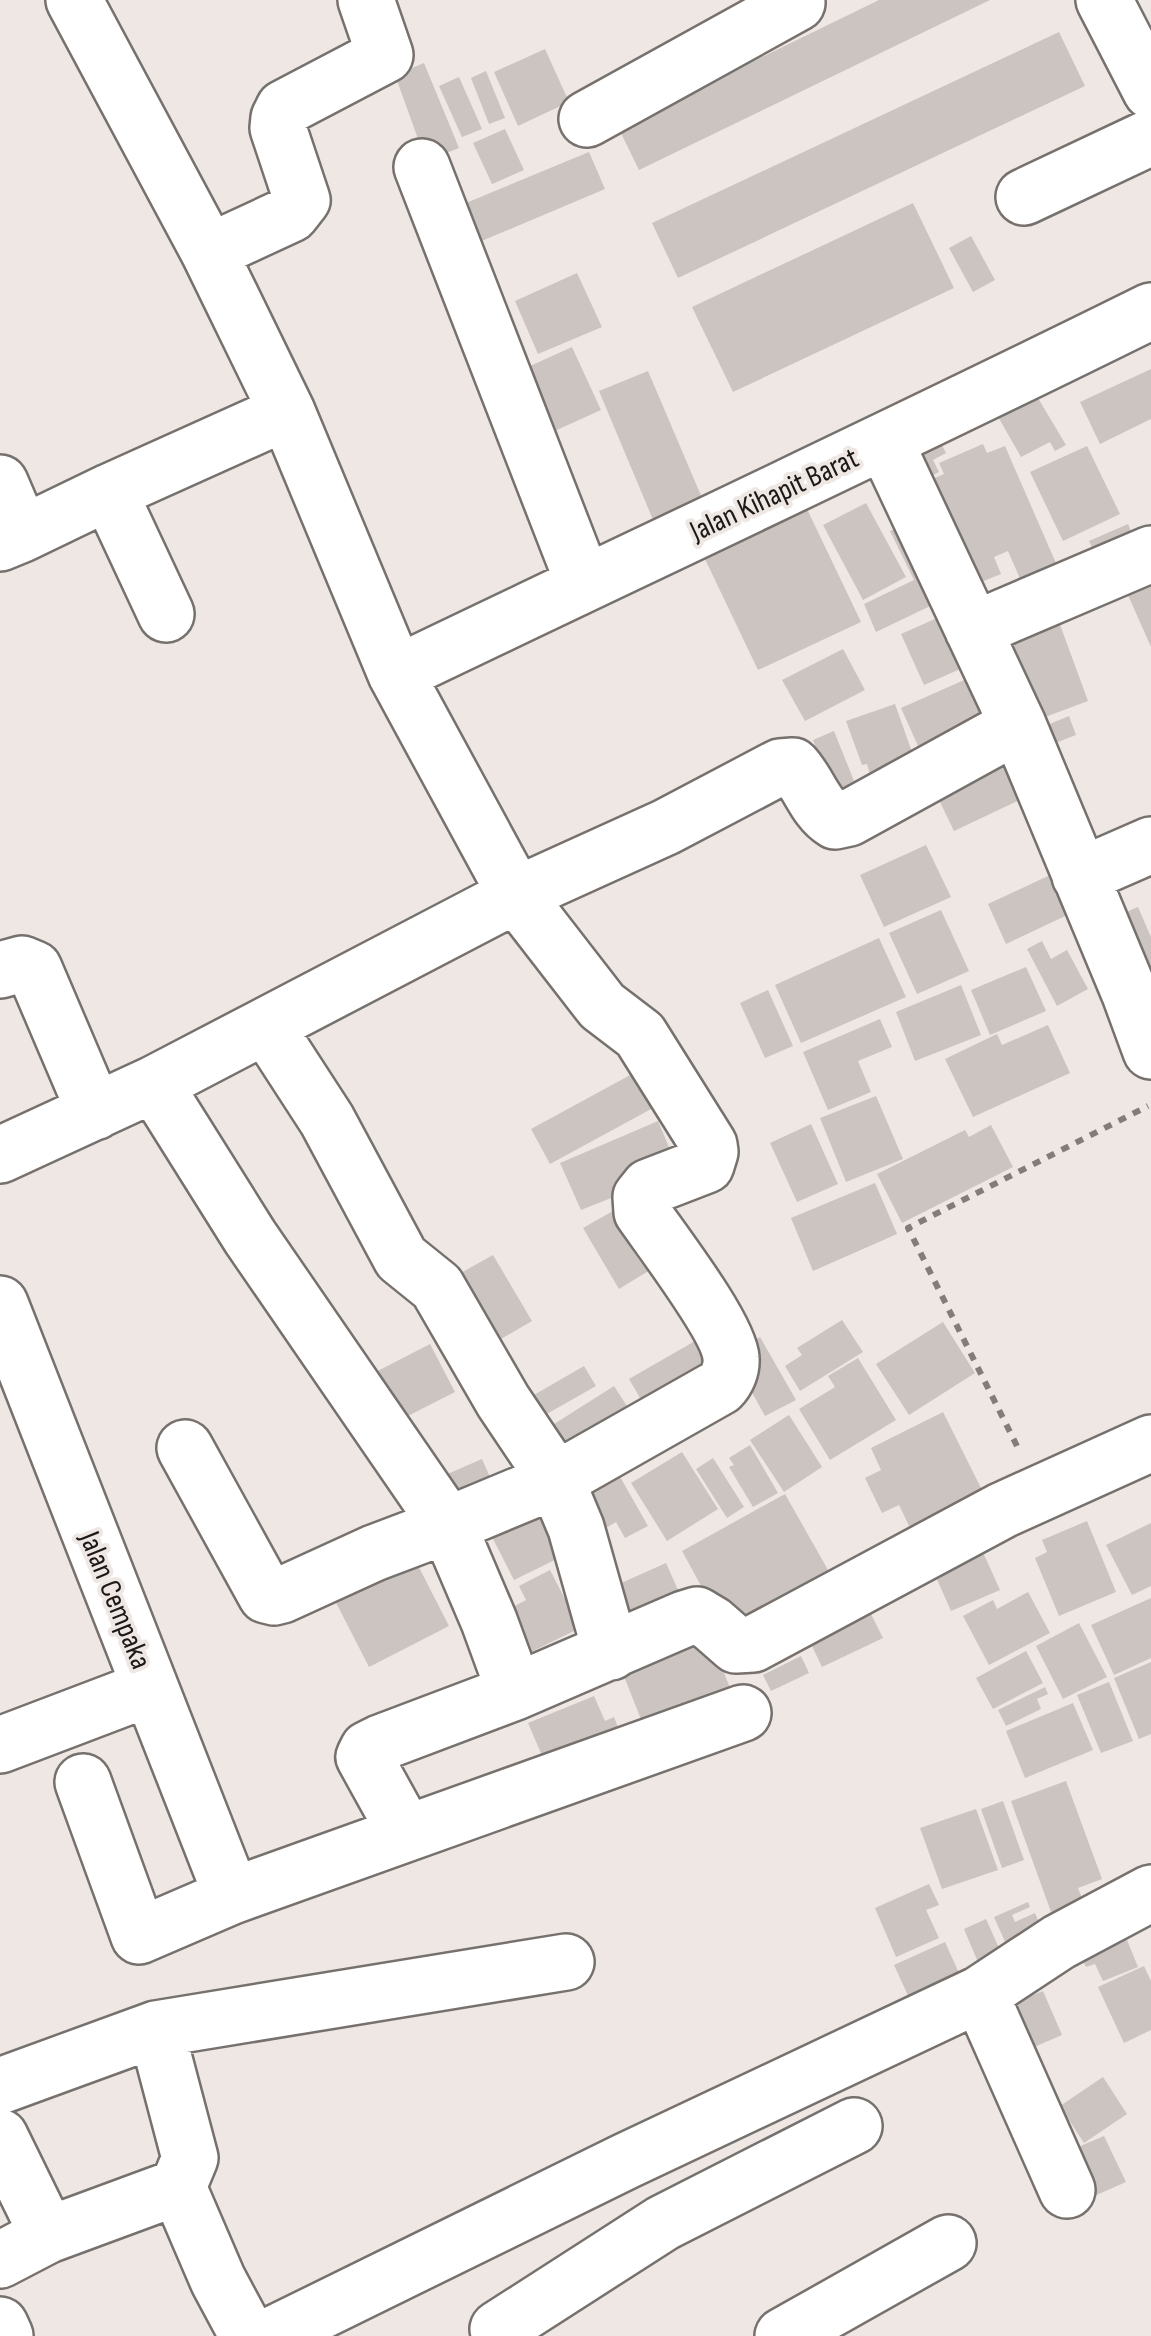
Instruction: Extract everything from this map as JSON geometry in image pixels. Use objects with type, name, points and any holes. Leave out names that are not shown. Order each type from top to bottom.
[{"type":"street","points":[[74,0],[209,252],[287,412],[396,674],[516,895],[602,1006],[640,1035],[709,1145],[706,1164],[649,1188],[641,1197],[642,1212],[715,1319],[731,1357],[727,1380],[720,1387],[556,1480],[374,1553],[282,1595],[266,1595],[186,1448]]},
{"type":"street","points":[[209,252],[291,214],[298,207],[302,200],[278,128],[279,118],[284,108],[385,55],[366,0]]},
{"type":"street","points":[[1104,0],[1151,91]]},
{"type":"street","points":[[587,120],[798,1]]},
{"type":"street","points":[[1024,197],[1151,137]]},
{"type":"street","points":[[422,167],[584,584]]},
{"type":"street","name":"Jalan Kihapit Barat","points":[[396,674],[1151,311]]},
{"type":"street","points":[[0,482],[11,538],[287,412]]},
{"type":"street","points":[[884,442],[1018,725],[1080,876],[1140,990],[1151,1051]]},
{"type":"street","points":[[109,492],[166,614]]},
{"type":"street","points":[[973,630],[1151,554]]},
{"type":"street","points":[[0,1155],[154,1084],[516,895],[666,826],[780,767],[793,766],[803,776],[824,815],[835,821],[849,818],[1018,725]]},
{"type":"street","points":[[1080,876],[1151,845]]},
{"type":"street","points":[[0,970],[22,964],[34,969],[95,1112]]},
{"type":"street","points":[[266,1026],[326,1120],[401,1258],[437,1287],[503,1401],[556,1480],[576,1528],[612,1652]]},
{"type":"street","points":[[154,1084],[250,1236],[448,1526],[515,1692]]},
{"type":"street","name":"Jalan Cempaka","points":[[0,1304],[19,1411],[150,1688],[232,1896]]},
{"type":"street","points":[[406,1833],[364,1758],[368,1750],[380,1743],[515,1692],[696,1615],[736,1645],[753,1644],[1040,1492],[1151,1443]]},
{"type":"street","points":[[0,1746],[150,1688]]},
{"type":"street","points":[[84,1782],[139,1936],[232,1896],[743,1713]]},
{"type":"street","points":[[270,2336],[626,2161],[980,1994],[1059,1942],[1151,1893]]},
{"type":"street","points":[[0,2086],[156,2028],[566,1962]]},
{"type":"street","points":[[980,1994],[1067,2190]]},
{"type":"street","points":[[156,2028],[190,2158],[178,2188],[218,2280],[248,2336]]},
{"type":"street","points":[[496,2334],[663,2223],[854,2126]]},
{"type":"street","points":[[0,2137],[48,2235]]},
{"type":"street","points":[[626,2161],[663,2223]]},
{"type":"street","points":[[0,2260],[48,2235],[178,2188]]},
{"type":"street","points":[[783,2336],[948,2243]]},
{"type":"street","points":[[0,2325],[5,2336]]},
{"type":"path","points":[[1040,1492],[908,1228],[1151,1104]]},
{"type":"building","points":[[879,0],[990,0],[639,170],[618,127]]},
{"type":"building","points":[[1059,32],[1085,86],[678,278],[652,223]]},
{"type":"building","points":[[545,49],[569,102],[518,126],[494,72]]},
{"type":"building","points":[[424,63],[459,148],[426,161],[395,75]]},
{"type":"building","points":[[486,71],[505,118],[489,124],[471,78]]},
{"type":"building","points":[[459,77],[482,129],[462,137],[439,86]]},
{"type":"building","points":[[505,129],[524,170],[492,184],[473,143]]},
{"type":"building","points":[[589,152],[605,189],[458,251],[442,213]]},
{"type":"building","points":[[913,203],[954,288],[733,392],[692,307]]},
{"type":"building","points":[[971,236],[995,280],[973,292],[949,248]]},
{"type":"building","points":[[577,273],[602,327],[538,354],[515,301]]},
{"type":"building","points":[[572,347],[601,410],[537,439],[508,376]]},
{"type":"building","points":[[1151,369],[1151,419],[1100,444],[1080,402]]},
{"type":"building","points":[[648,371],[708,512],[659,534],[599,391]]},
{"type":"building","points":[[1035,393],[1066,445],[1055,451],[1050,442],[1021,457],[997,415]]},
{"type":"building","points":[[940,441],[946,453],[933,460],[939,472],[913,486],[900,461]]},
{"type":"building","points":[[983,444],[987,453],[1005,446],[1062,577],[1021,581],[1008,551],[994,557],[1001,574],[971,586],[925,482],[944,474],[939,463]]},
{"type":"building","points":[[1087,446],[1120,514],[1063,541],[1030,472]]},
{"type":"building","points":[[866,503],[906,577],[863,600],[823,525]]},
{"type":"building","points":[[807,509],[861,622],[758,670],[704,557]]},
{"type":"building","points":[[914,520],[951,596],[876,632],[864,604],[914,580],[890,531]]},
{"type":"building","points":[[1128,524],[1138,548],[1100,565],[1089,541]]},
{"type":"building","points":[[1151,564],[1151,647],[1120,577]]},
{"type":"building","points":[[944,615],[967,666],[924,685],[901,634]]},
{"type":"building","points":[[1059,622],[1088,701],[1021,726],[992,647]]},
{"type":"building","points":[[843,649],[865,690],[805,721],[782,680]]},
{"type":"building","points":[[971,677],[993,727],[923,757],[901,708]]},
{"type":"building","points":[[895,704],[918,769],[873,784],[846,721]]},
{"type":"building","points":[[1069,716],[1076,735],[1032,752],[1025,734]]},
{"type":"building","points":[[834,731],[858,791],[837,799],[813,740]]},
{"type":"building","points":[[1003,744],[1028,796],[954,831],[929,779]]},
{"type":"building","points":[[926,845],[951,897],[884,927],[860,875]]},
{"type":"building","points":[[1061,870],[1080,909],[1006,944],[988,904]]},
{"type":"building","points":[[1138,907],[1151,937],[1151,967],[1127,978],[1103,922]]},
{"type":"building","points":[[941,910],[969,971],[917,994],[889,933]]},
{"type":"building","points":[[879,938],[906,997],[801,1043],[775,985]]},
{"type":"building","points":[[1042,941],[1051,959],[1067,950],[1088,989],[1057,1006],[1027,949]]},
{"type":"building","points":[[1026,967],[1046,1011],[990,1035],[971,990]]},
{"type":"building","points":[[961,985],[981,1035],[915,1061],[896,1012]]},
{"type":"building","points":[[768,990],[793,1046],[765,1058],[740,1003]]},
{"type":"building","points":[[880,1019],[892,1047],[858,1061],[871,1092],[828,1110],[803,1052]]},
{"type":"building","points":[[1048,1025],[1070,1073],[973,1117],[945,1059],[997,1034],[1002,1045]]},
{"type":"building","points":[[634,1073],[653,1108],[550,1164],[531,1129]]},
{"type":"building","points":[[876,1096],[903,1159],[846,1182],[820,1118]]},
{"type":"building","points":[[658,1121],[679,1171],[581,1210],[560,1163]]},
{"type":"building","points":[[811,1124],[838,1184],[797,1202],[770,1143]]},
{"type":"building","points":[[991,1125],[1013,1167],[902,1223],[877,1174],[965,1130],[969,1137]]},
{"type":"building","points":[[875,1183],[897,1234],[813,1271],[791,1218]]},
{"type":"building","points":[[620,1207],[655,1267],[619,1289],[583,1228]]},
{"type":"building","points":[[493,1255],[532,1321],[489,1346],[450,1279]]},
{"type":"building","points":[[842,1320],[863,1352],[800,1391],[785,1366],[802,1355],[797,1348]]},
{"type":"building","points":[[943,1322],[975,1373],[909,1415],[876,1364]]},
{"type":"building","points":[[760,1337],[796,1400],[765,1416],[731,1354]]},
{"type":"building","points":[[695,1341],[716,1378],[650,1415],[629,1379]]},
{"type":"building","points":[[430,1344],[455,1392],[394,1423],[370,1375]]},
{"type":"building","points":[[858,1358],[896,1420],[830,1460],[799,1409],[835,1387],[828,1376]]},
{"type":"building","points":[[584,1366],[596,1386],[538,1419],[527,1399]]},
{"type":"building","points":[[614,1386],[636,1420],[572,1460],[551,1426]]},
{"type":"building","points":[[943,1412],[986,1498],[913,1534],[899,1505],[882,1513],[865,1478],[881,1470],[871,1448]]},
{"type":"building","points":[[789,1415],[822,1467],[784,1492],[750,1440]]},
{"type":"building","points":[[750,1445],[778,1493],[753,1507],[729,1467],[734,1465],[729,1458]]},
{"type":"building","points":[[682,1452],[718,1509],[667,1541],[631,1483]]},
{"type":"building","points":[[713,1458],[744,1507],[727,1518],[696,1469]]},
{"type":"building","points":[[482,1459],[501,1502],[455,1522],[436,1479]]},
{"type":"building","points":[[615,1468],[648,1526],[625,1538],[616,1522],[596,1534],[572,1491]]},
{"type":"building","points":[[785,1494],[832,1577],[728,1635],[682,1551]]},
{"type":"building","points":[[541,1497],[569,1553],[514,1580],[486,1525]]},
{"type":"building","points":[[1087,1521],[1116,1592],[1059,1616],[1035,1558],[1047,1552],[1042,1540]]},
{"type":"building","points":[[1151,1523],[1151,1586],[1132,1595],[1106,1545]]},
{"type":"building","points":[[976,1537],[1000,1590],[951,1611],[928,1559]]},
{"type":"building","points":[[407,1544],[449,1626],[369,1667],[327,1585]]},
{"type":"building","points":[[666,1563],[687,1610],[621,1639],[601,1592]]},
{"type":"building","points":[[550,1570],[580,1628],[529,1653],[507,1610],[526,1600],[519,1586]]},
{"type":"building","points":[[1028,1592],[1050,1633],[989,1665],[963,1616],[993,1600],[997,1609]]},
{"type":"building","points":[[862,1596],[883,1638],[822,1667],[802,1625]]},
{"type":"building","points":[[1151,1598],[1151,1658],[1114,1675],[1091,1625]]},
{"type":"building","points":[[704,1622],[732,1693],[644,1727],[616,1656]]},
{"type":"building","points":[[1079,1623],[1107,1677],[1063,1699],[1036,1646]]},
{"type":"building","points":[[1026,1651],[1043,1683],[993,1709],[976,1678]]},
{"type":"building","points":[[801,1656],[809,1673],[771,1691],[763,1675]]},
{"type":"building","points":[[1151,1662],[1151,1734],[1139,1739],[1114,1678]]},
{"type":"building","points":[[1109,1682],[1133,1741],[1101,1753],[1077,1695]]},
{"type":"building","points":[[1045,1687],[1048,1694],[1037,1699],[1041,1709],[1006,1726],[998,1710]]},
{"type":"building","points":[[594,1696],[605,1721],[614,1717],[624,1743],[550,1774],[528,1723]]},
{"type":"building","points":[[1073,1703],[1093,1750],[1025,1778],[1006,1731]]},
{"type":"building","points":[[1066,1781],[1102,1879],[1078,1888],[1083,1901],[1051,1912],[1011,1801]]},
{"type":"building","points":[[1003,1801],[1024,1860],[1002,1868],[981,1809]]},
{"type":"building","points":[[976,1809],[998,1870],[942,1889],[920,1828]]},
{"type":"building","points":[[929,1884],[939,1905],[926,1910],[939,1938],[896,1957],[875,1908]]},
{"type":"building","points":[[1028,1902],[1030,1907],[1012,1915],[1015,1922],[1035,1913],[1049,1946],[1014,1962],[994,1917]]},
{"type":"building","points":[[986,1919],[1003,1957],[980,1967],[964,1929]]},
{"type":"building","points":[[1127,1940],[1138,1967],[1103,1981],[1095,1964],[1086,1967],[1082,1959]]},
{"type":"building","points":[[945,1942],[968,1993],[917,2015],[894,1965]]},
{"type":"building","points":[[1144,1966],[1151,1981],[1151,2030],[1124,2043],[1098,1987]]},
{"type":"building","points":[[1043,1991],[1062,2035],[1025,2051],[1006,2006]]},
{"type":"building","points":[[1103,2077],[1127,2114],[1084,2143],[1060,2106]]},
{"type":"building","points":[[1104,2136],[1126,2182],[1085,2200],[1064,2153]]}]
